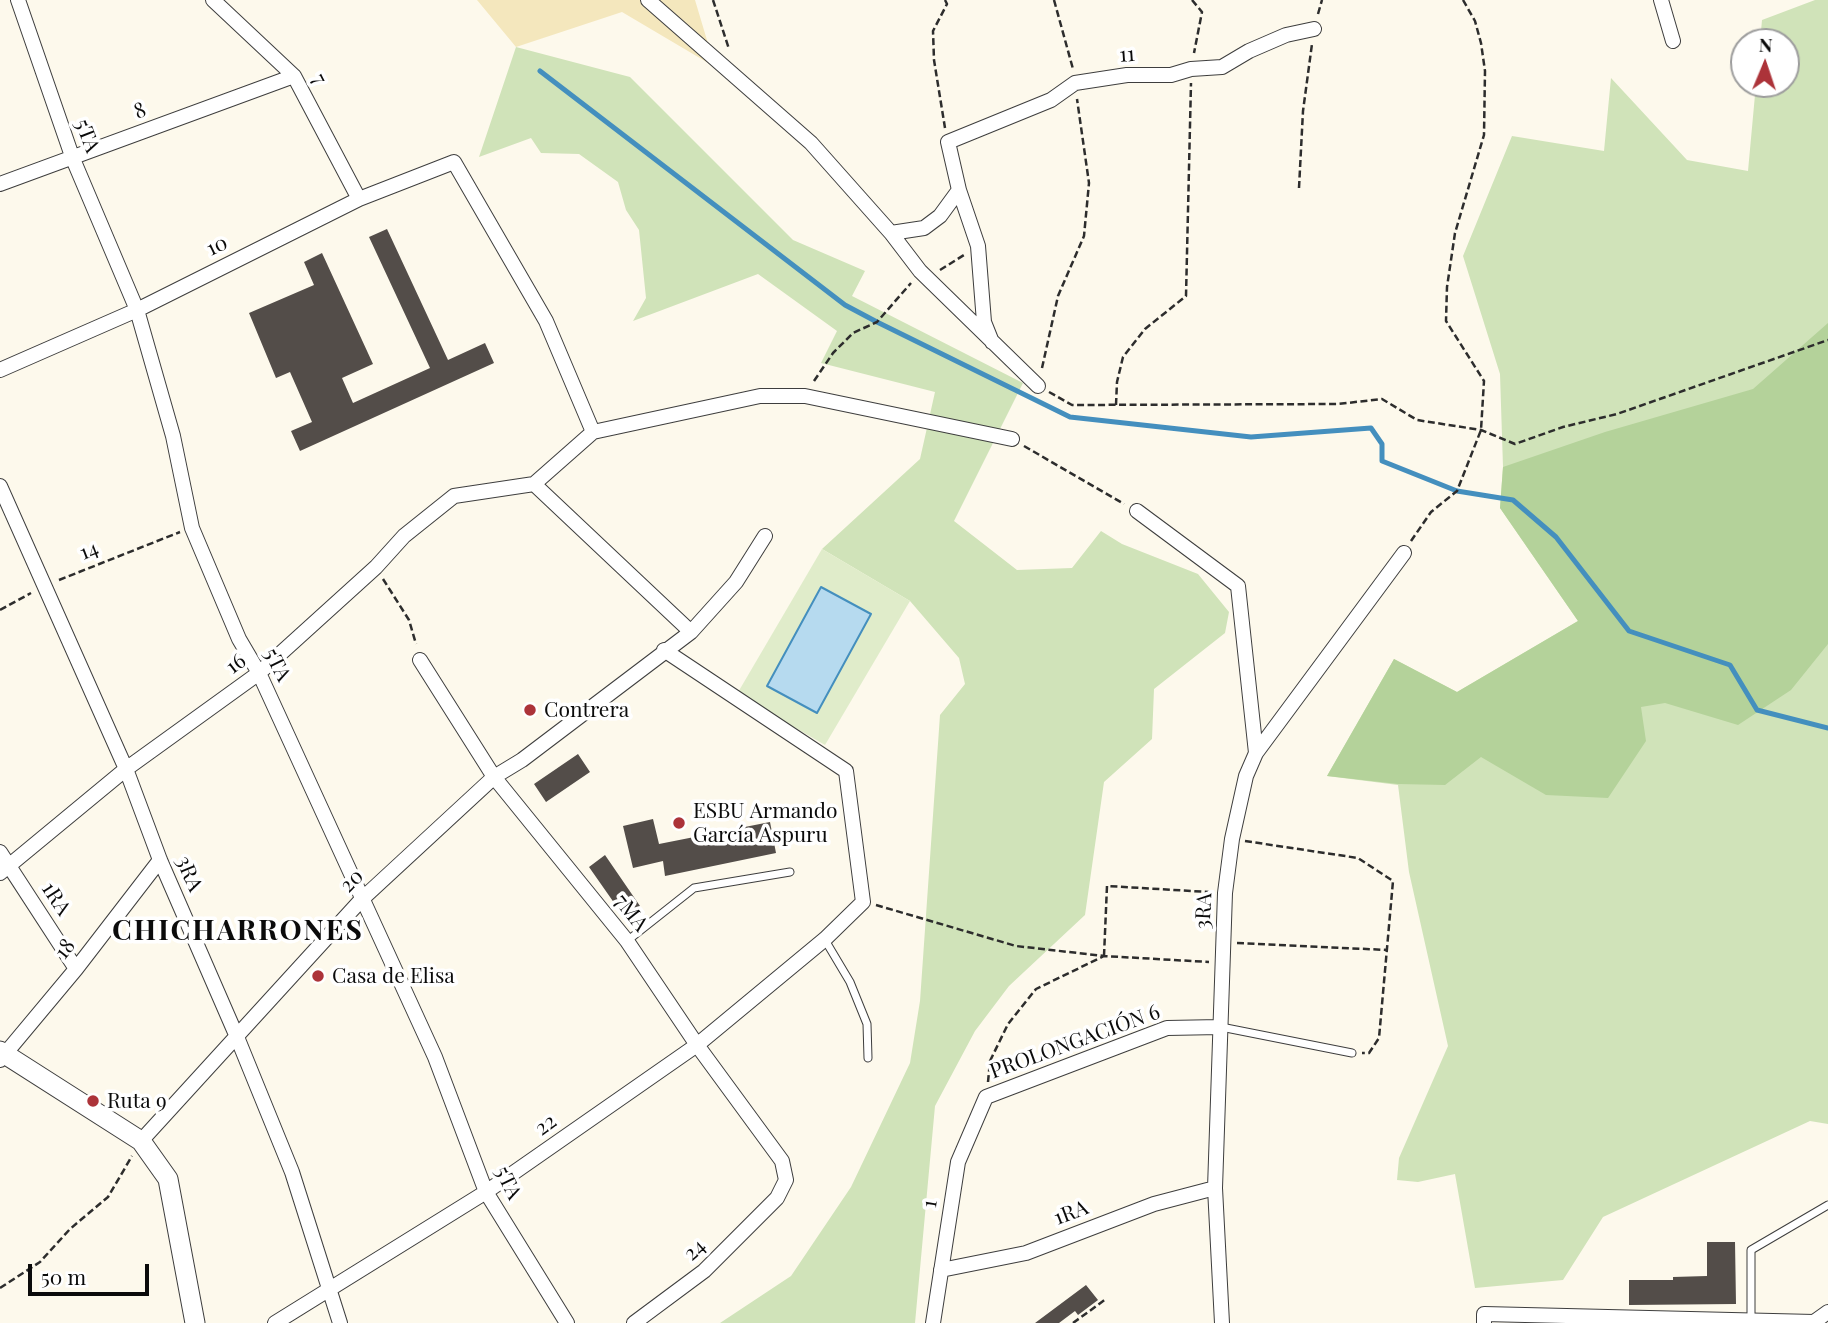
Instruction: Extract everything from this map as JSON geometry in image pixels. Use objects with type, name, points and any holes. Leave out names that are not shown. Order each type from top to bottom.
[{"type":"street","name":"5TA","points":[[18,0],[73,159],[137,310],[173,436],[192,528],[239,639],[259,673],[435,1057],[486,1192],[566,1323]]},
{"type":"street","name":"7","points":[[213,0],[294,76],[359,199]]},
{"type":"street","points":[[648,0],[811,143],[891,233],[920,271],[1038,386]]},
{"type":"street","points":[[1661,0],[1673,41]]},
{"type":"street","name":"11","points":[[948,142],[1051,100],[1075,83],[1127,75],[1171,75],[1191,69],[1222,67],[1249,51],[1286,36],[1314,29]]},
{"type":"street","name":"8","points":[[0,184],[294,76]]},
{"type":"street","points":[[948,142],[958,190],[978,246],[984,323],[992,342]]},
{"type":"street","name":"10","points":[[0,370],[137,310],[359,199],[454,162],[546,321],[593,432]]},
{"type":"street","points":[[891,233],[924,228],[940,216],[958,190]]},
{"type":"street","points":[[691,632],[534,484],[593,432],[760,396],[805,396],[1012,439]]},
{"type":"street","name":"16","points":[[5,870],[126,769],[259,673],[376,567],[404,536],[454,496],[534,484]]},
{"type":"street","name":"3RA","points":[[0,486],[126,769],[160,860],[292,1172],[340,1323]]},
{"type":"street","points":[[1137,511],[1238,586],[1256,753]]},
{"type":"street","name":"20","points":[[141,1142],[362,899],[494,777],[522,760],[691,632],[736,582],[765,536]]},
{"type":"street","name":"3RA","points":[[1222,1323],[1214,1188],[1225,893],[1231,839],[1246,776],[1256,753],[1404,553]]},
{"type":"street","points":[[664,650],[846,771],[863,902]]},
{"type":"street","name":"7MA","points":[[420,660],[494,777],[627,941],[697,1045],[782,1161],[786,1180],[777,1198]]},
{"type":"street","name":"1RA","points":[[0,852],[5,870],[76,969]]},
{"type":"street","name":"18","points":[[2,1055],[76,969],[160,860]]},
{"type":"street","name":"22","points":[[275,1323],[486,1192],[697,1045],[825,939],[863,902]]},
{"type":"street","name":"PROLONGACIÓN 6","points":[[986,1097],[1167,1028],[1220,1027]]},
{"type":"street","points":[[2,1055],[141,1142],[168,1179],[195,1323]]},
{"type":"street","name":"1","points":[[933,1323],[958,1162],[986,1097]]},
{"type":"street","name":"1RA","points":[[941,1270],[1026,1253],[1154,1205],[1214,1188]]},
{"type":"street","name":"24","points":[[634,1323],[704,1271],[777,1198]]},
{"type":"street","points":[[1484,1323],[1484,1314],[1815,1322],[1828,1312]]},
{"type":"lane","points":[[627,941],[694,888],[790,872]]},
{"type":"lane","points":[[825,939],[850,982],[867,1024],[868,1058]]},
{"type":"lane","points":[[1220,1027],[1352,1053]]},
{"type":"lane","points":[[1751,1320],[1751,1250],[1828,1205]]},
{"type":"path","points":[[713,0],[730,53]]},
{"type":"path","points":[[945,0],[947,4],[933,32],[934,61],[948,142]]},
{"type":"path","points":[[1054,0],[1070,50],[1088,183],[1084,236],[1058,296],[1038,386],[1072,405],[1338,404],[1382,399],[1417,420],[1481,430],[1515,443],[1617,414],[1828,340]]},
{"type":"path","points":[[1116,405],[1117,382],[1123,357],[1145,330],[1186,296],[1191,69],[1202,12],[1192,0]]},
{"type":"path","points":[[1404,553],[1431,513],[1457,491],[1481,430],[1484,381],[1446,321],[1447,287],[1455,233],[1484,135],[1485,71],[1481,43],[1475,21],[1462,0]]},
{"type":"path","points":[[1299,188],[1303,111],[1314,29]]},
{"type":"path","points":[[805,396],[833,354],[853,333],[877,322],[920,271],[942,270],[978,246]]},
{"type":"path","points":[[1012,439],[1137,511]]},
{"type":"path","name":"14","points":[[0,610],[43,586],[192,528]]},
{"type":"path","points":[[376,567],[409,620],[420,660]]},
{"type":"path","points":[[1231,839],[1358,858],[1379,869],[1393,881],[1379,1038],[1369,1054],[1352,1053]]},
{"type":"path","points":[[1104,956],[1107,886],[1225,893]]},
{"type":"path","points":[[863,902],[1016,946],[1104,956],[1223,963]]},
{"type":"path","points":[[1223,942],[1387,950]]},
{"type":"path","points":[[986,1097],[990,1060],[1008,1024],[1036,989],[1104,956]]},
{"type":"path","points":[[0,1288],[40,1262],[70,1229],[108,1197],[141,1142]]},
{"type":"path","points":[[1073,1323],[1106,1299]]},
{"type":"green space","points":[[1815,0],[1828,0],[1828,1124],[1810,1121],[1603,1217],[1563,1280],[1475,1288],[1455,1174],[1418,1182],[1397,1180],[1399,1158],[1448,1046],[1409,872],[1398,785],[1327,776],[1394,659],[1457,692],[1578,621],[1500,508],[1503,467],[1500,374],[1463,256],[1512,136],[1604,151],[1611,78],[1687,160],[1748,171],[1755,98],[1800,98],[1800,28],[1761,28],[1762,20]]},
{"type":"green space","points":[[516,47],[630,77],[793,240],[865,271],[852,296],[1023,383],[954,521],[1017,570],[1072,568],[1101,531],[1122,544],[1198,574],[1229,612],[1225,633],[1154,689],[1152,739],[1104,782],[1085,915],[1009,986],[975,1031],[935,1106],[915,1323],[720,1323],[791,1276],[851,1187],[910,1063],[920,1001],[940,715],[965,684],[959,658],[910,601],[822,549],[920,459],[935,392],[821,363],[837,331],[758,274],[633,321],[646,298],[639,230],[626,210],[618,182],[579,154],[541,153],[531,138],[479,157]]},
{"type":"green space","points":[[1828,323],[1828,644],[1791,690],[1738,725],[1665,703],[1641,707],[1646,741],[1608,798],[1546,795],[1481,757],[1445,785],[1398,784],[1327,776],[1394,659],[1457,692],[1578,621],[1500,508],[1503,467],[1605,432],[1753,389]]},
{"type":"green space","points":[[822,549],[910,601],[825,745],[737,694]]},
{"type":"sand","points":[[477,0],[695,0],[715,67],[622,12],[516,47]]},
{"type":"water","points":[[821,587],[871,614],[817,713],[767,686]]},
{"type":"building","points":[[387,229],[448,360],[485,343],[494,363],[300,451],[291,431],[312,422],[290,372],[276,378],[249,313],[314,285],[304,262],[322,253],[373,364],[342,378],[353,403],[430,368],[369,237]]},
{"type":"building","points":[[578,754],[590,772],[546,802],[534,784]]},
{"type":"building","points":[[653,819],[659,844],[770,822],[776,853],[665,876],[663,861],[633,868],[623,826]]},
{"type":"building","points":[[605,855],[640,906],[624,917],[589,867]]},
{"type":"building","points":[[1707,1242],[1735,1242],[1736,1304],[1629,1305],[1629,1280],[1673,1280],[1673,1277],[1707,1276]]},
{"type":"building","points":[[1086,1285],[1098,1300],[1078,1315],[1075,1311],[1059,1323],[1035,1323]]},
{"type":"waterway","points":[[540,71],[845,305],[877,322],[1070,417],[1251,437],[1371,428],[1382,444],[1382,461],[1457,491],[1513,500],[1556,537],[1629,631],[1730,665],[1757,710],[1828,728]]},
{"type":"place","name":"Contrera","points":[[530,710]]},
{"type":"place","name":"ESBU Armando García Aspuru","points":[[679,823]]},
{"type":"place","name":"Casa de Elisa","points":[[318,976]]},
{"type":"place","name":"Ruta 9","points":[[93,1101]]},
{"type":"district","name":"CHICHARRONES","points":[[238,931]]}]
